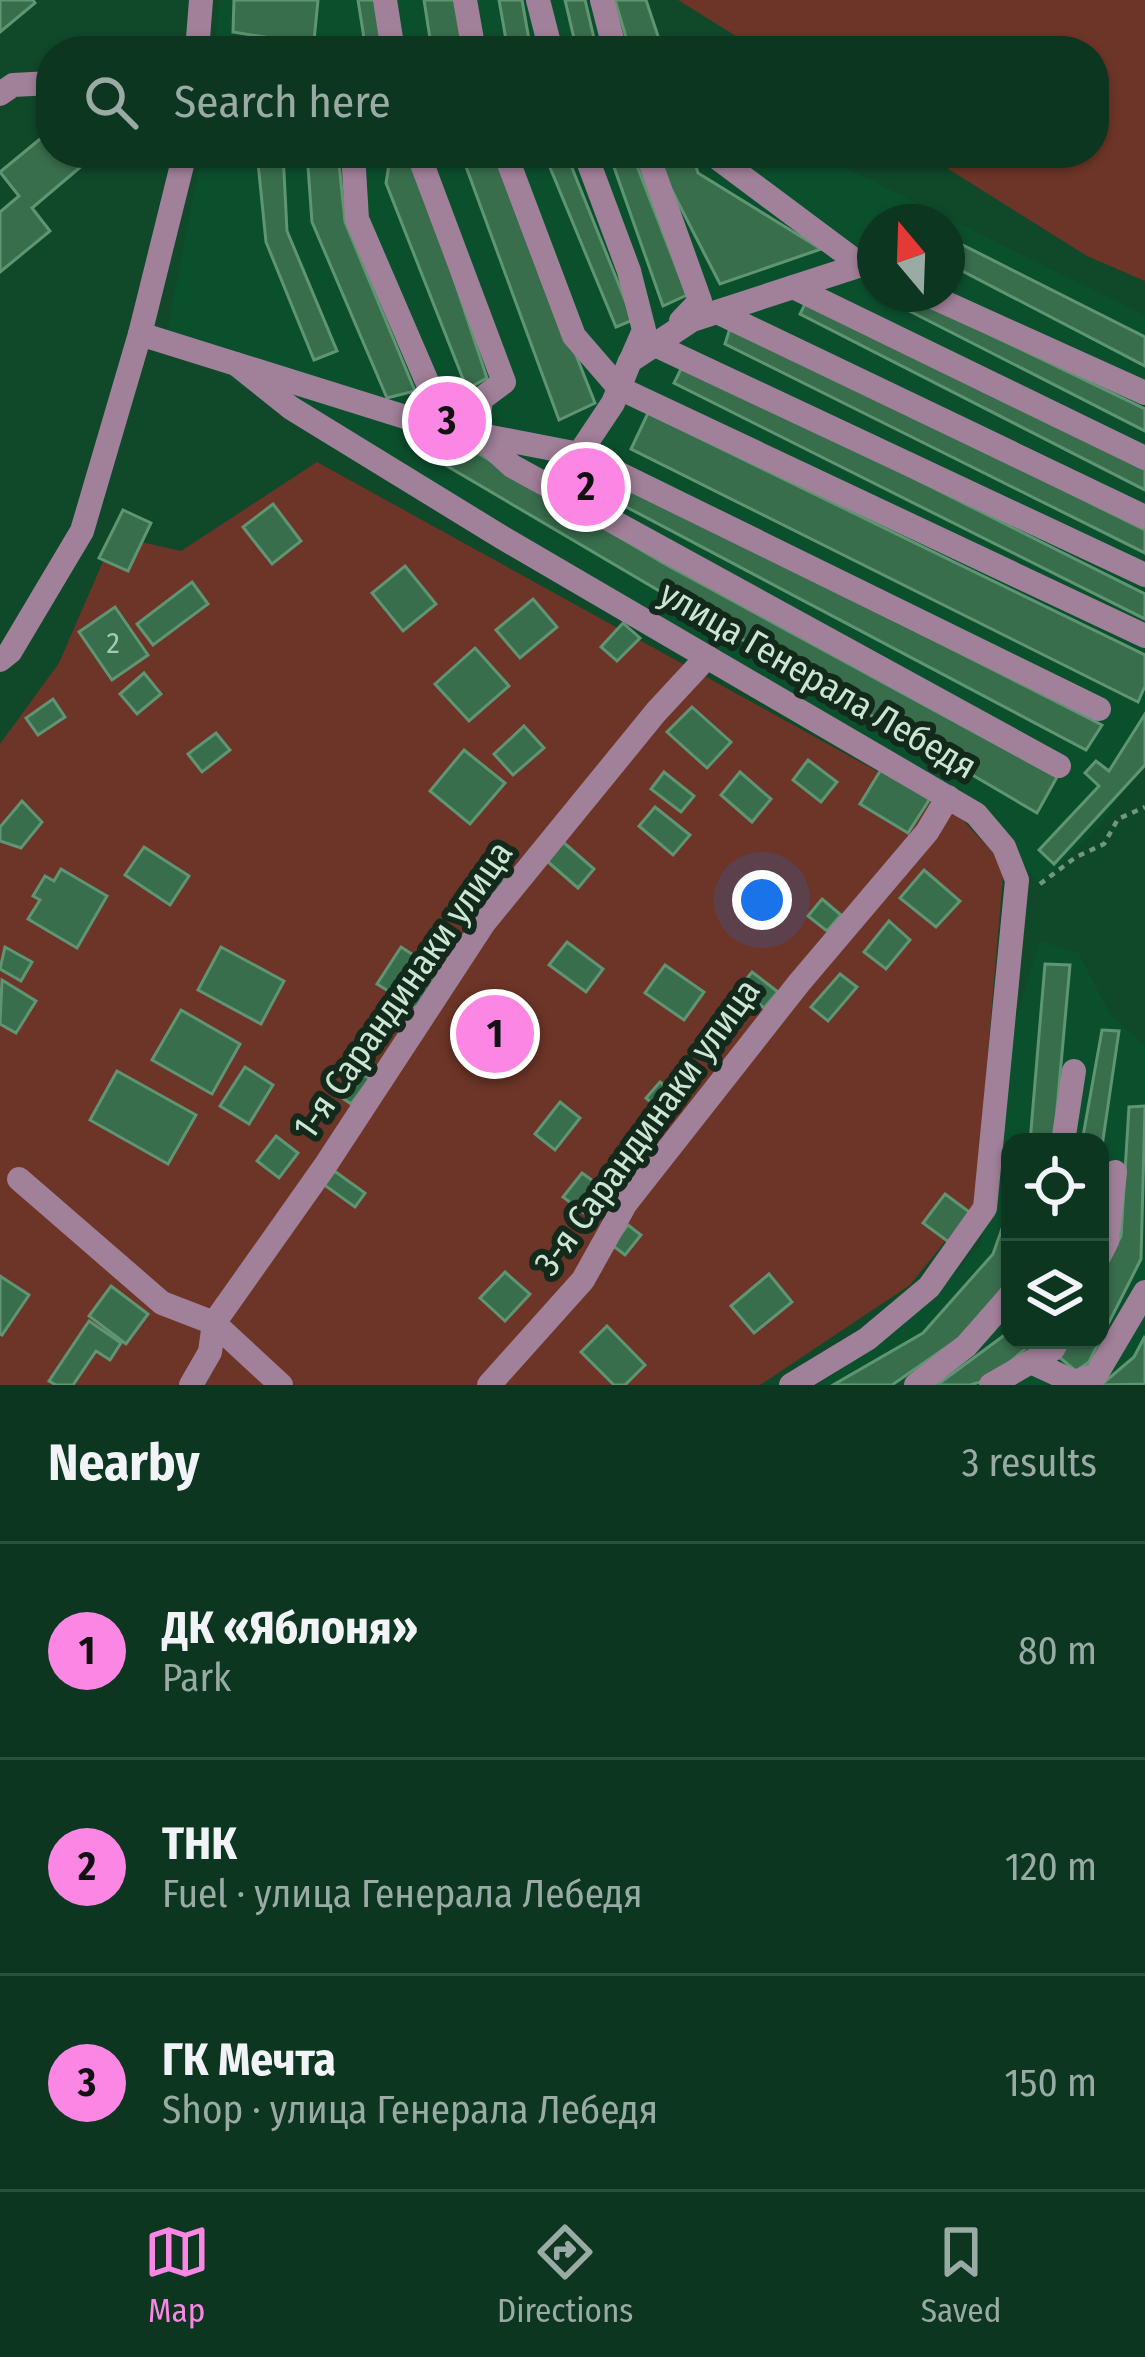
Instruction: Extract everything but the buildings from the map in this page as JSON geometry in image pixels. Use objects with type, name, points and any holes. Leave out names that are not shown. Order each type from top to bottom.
[{"type":"street","points":[[198,36],[200,0]]},
{"type":"street","points":[[385,0],[391,36]]},
{"type":"street","points":[[465,0],[471,36]]},
{"type":"street","points":[[538,0],[547,36]]},
{"type":"street","points":[[602,0],[611,36]]},
{"type":"street","points":[[0,94],[14,85],[36,84]]},
{"type":"street","points":[[0,660],[10,652],[82,531],[140,334],[180,168]]},
{"type":"street","points":[[354,168],[357,219],[447,428]]},
{"type":"street","points":[[424,168],[504,382],[481,399],[477,434]]},
{"type":"street","points":[[511,168],[574,336],[619,388],[1145,636]]},
{"type":"street","points":[[579,454],[619,388],[644,330],[629,271],[591,168]]},
{"type":"street","points":[[651,168],[700,301],[661,340]]},
{"type":"street","points":[[731,168],[857,260]]},
{"type":"street","points":[[630,361],[692,320],[857,271]]},
{"type":"street","points":[[793,287],[1145,458]]},
{"type":"street","points":[[717,311],[1145,517]]},
{"type":"street","points":[[965,312],[1145,393]]},
{"type":"street","points":[[140,334],[447,428],[579,454],[1099,709]]},
{"type":"street","points":[[661,340],[1145,575]]},
{"type":"street","name":"улица Генерала Лебедя","points":[[236,364],[291,408],[503,538],[976,814],[1004,847],[1017,880]]},
{"type":"street","points":[[477,434],[512,466],[1059,766]]},
{"type":"street","name":"1-я Сарандинаки улица","points":[[191,1385],[210,1352],[214,1323],[325,1166],[484,923],[707,656]]},
{"type":"street","name":"3-я Сарандинаки улица","points":[[489,1385],[583,1280],[626,1203],[799,983],[927,832],[948,797]]},
{"type":"street","points":[[791,1385],[867,1339],[929,1287],[985,1208],[1017,880]]},
{"type":"street","points":[[1064,1133],[1074,1071]]},
{"type":"street","points":[[1107,1241],[1115,1172]]},
{"type":"street","points":[[19,1179],[162,1304],[214,1323],[281,1385]]},
{"type":"street","points":[[1031,1362],[1074,1382],[1096,1375],[1145,1292]]},
{"type":"street","points":[[916,1385],[966,1346],[1001,1306]]},
{"type":"street","points":[[991,1385],[1051,1349]]},
{"type":"path","points":[[1017,880],[1040,885],[1076,857],[1103,844],[1118,819],[1145,807]]},
{"type":"shaded area","points":[[219,0],[633,0],[644,36],[216,36]]},
{"type":"shaded area","points":[[678,0],[1145,0],[1145,281],[1087,256],[947,168],[1109,168],[1109,36],[736,36]]},
{"type":"shaded area","points":[[199,168],[846,168],[919,204],[857,204],[857,312],[965,312],[965,227],[1145,315],[1145,757],[1104,820],[1039,885],[993,822],[165,342]]},
{"type":"shaded area","points":[[317,462],[960,817],[1004,864],[975,1204],[910,1285],[760,1385],[0,1385],[0,744],[59,663],[114,536],[181,551]]},
{"type":"shaded area","points":[[1040,941],[1078,952],[1110,1014],[1145,1045],[1145,1385],[819,1385],[924,1307],[980,1246],[1001,1155],[1001,1349],[1109,1349],[1109,1133],[1002,1133],[1007,1046]]},
{"type":"place","name":"ГК Мечта","points":[[447,421]]},
{"type":"place","name":"ТНК","points":[[586,487]]},
{"type":"place","name":"ДК «Яблоня»","points":[[495,1034]]}]
